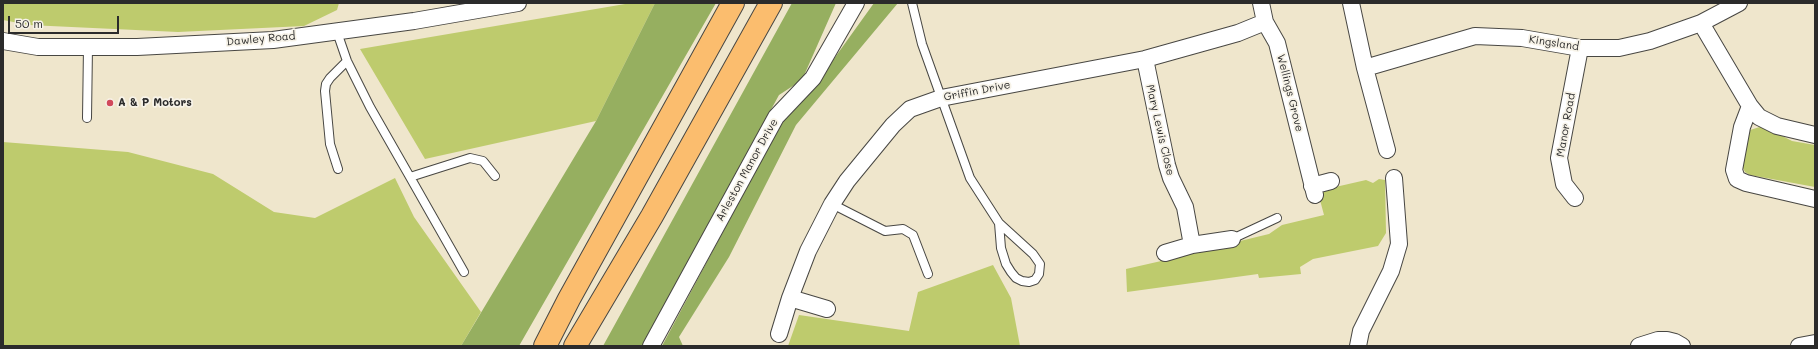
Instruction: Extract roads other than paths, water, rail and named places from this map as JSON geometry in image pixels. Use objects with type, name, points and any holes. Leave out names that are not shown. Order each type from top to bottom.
[{"type":"highway","points":[[545,346],[569,299],[733,3]]},
{"type":"highway","points":[[576,346],[652,216],[771,3]]},
{"type":"highway","points":[[539,346],[569,299]]},
{"type":"street","name":"Dawley Road","points":[[3,41],[38,47],[137,47],[272,40],[414,21],[518,3]]},
{"type":"street","name":"Arleston Manor Drive","points":[[651,346],[776,117],[813,78],[856,3]]},
{"type":"street","name":"Wellings Grove","points":[[1260,3],[1265,22],[1277,43],[1314,191],[1331,181]]},
{"type":"street","points":[[1351,3],[1365,68],[1387,150]]},
{"type":"street","name":"Kingsland","points":[[1365,68],[1475,36],[1522,38],[1580,48],[1619,48],[1650,41],[1701,23],[1739,3]]},
{"type":"street","name":"Griffin Drive","points":[[779,334],[790,298],[808,251],[832,204],[848,181],[893,125],[910,109],[941,98],[1145,59],[1238,32],[1265,22]]},
{"type":"street","points":[[1701,23],[1750,106],[1759,117],[1777,126],[1815,135]]},
{"type":"street","name":"Manor Road","points":[[1575,198],[1564,184],[1559,158],[1580,48]]},
{"type":"street","name":"Mary Lewis Close","points":[[1145,59],[1170,178],[1186,207],[1192,245]]},
{"type":"street","points":[[1750,106],[1742,126],[1734,170],[1737,179],[1746,183],[1815,199]]},
{"type":"street","points":[[1358,346],[1361,331],[1391,271],[1400,244],[1394,178]]},
{"type":"street","points":[[1165,253],[1192,245],[1232,238]]},
{"type":"street","points":[[790,298],[827,309]]},
{"type":"street","points":[[1639,346],[1658,340],[1667,340],[1682,346]]},
{"type":"street","points":[[1799,346],[1815,343]]},
{"type":"lane","points":[[912,3],[922,44],[970,178],[999,223],[1033,254],[1040,264],[1039,274],[1035,280],[1029,282],[1022,281],[1016,278],[1011,272],[1006,264],[1001,248],[999,223]]},
{"type":"lane","points":[[337,32],[347,61],[370,107],[464,272]]},
{"type":"lane","points":[[87,118],[88,47]]},
{"type":"lane","points":[[338,169],[330,144],[325,90],[326,84],[330,78],[347,61]]},
{"type":"lane","points":[[410,177],[470,158],[482,161],[496,176]]},
{"type":"lane","points":[[832,204],[885,231],[903,229],[913,235],[928,274]]},
{"type":"lane","points":[[1232,238],[1277,218]]},
{"type":"place","name":"A & P Motors","points":[[110,103]]}]
